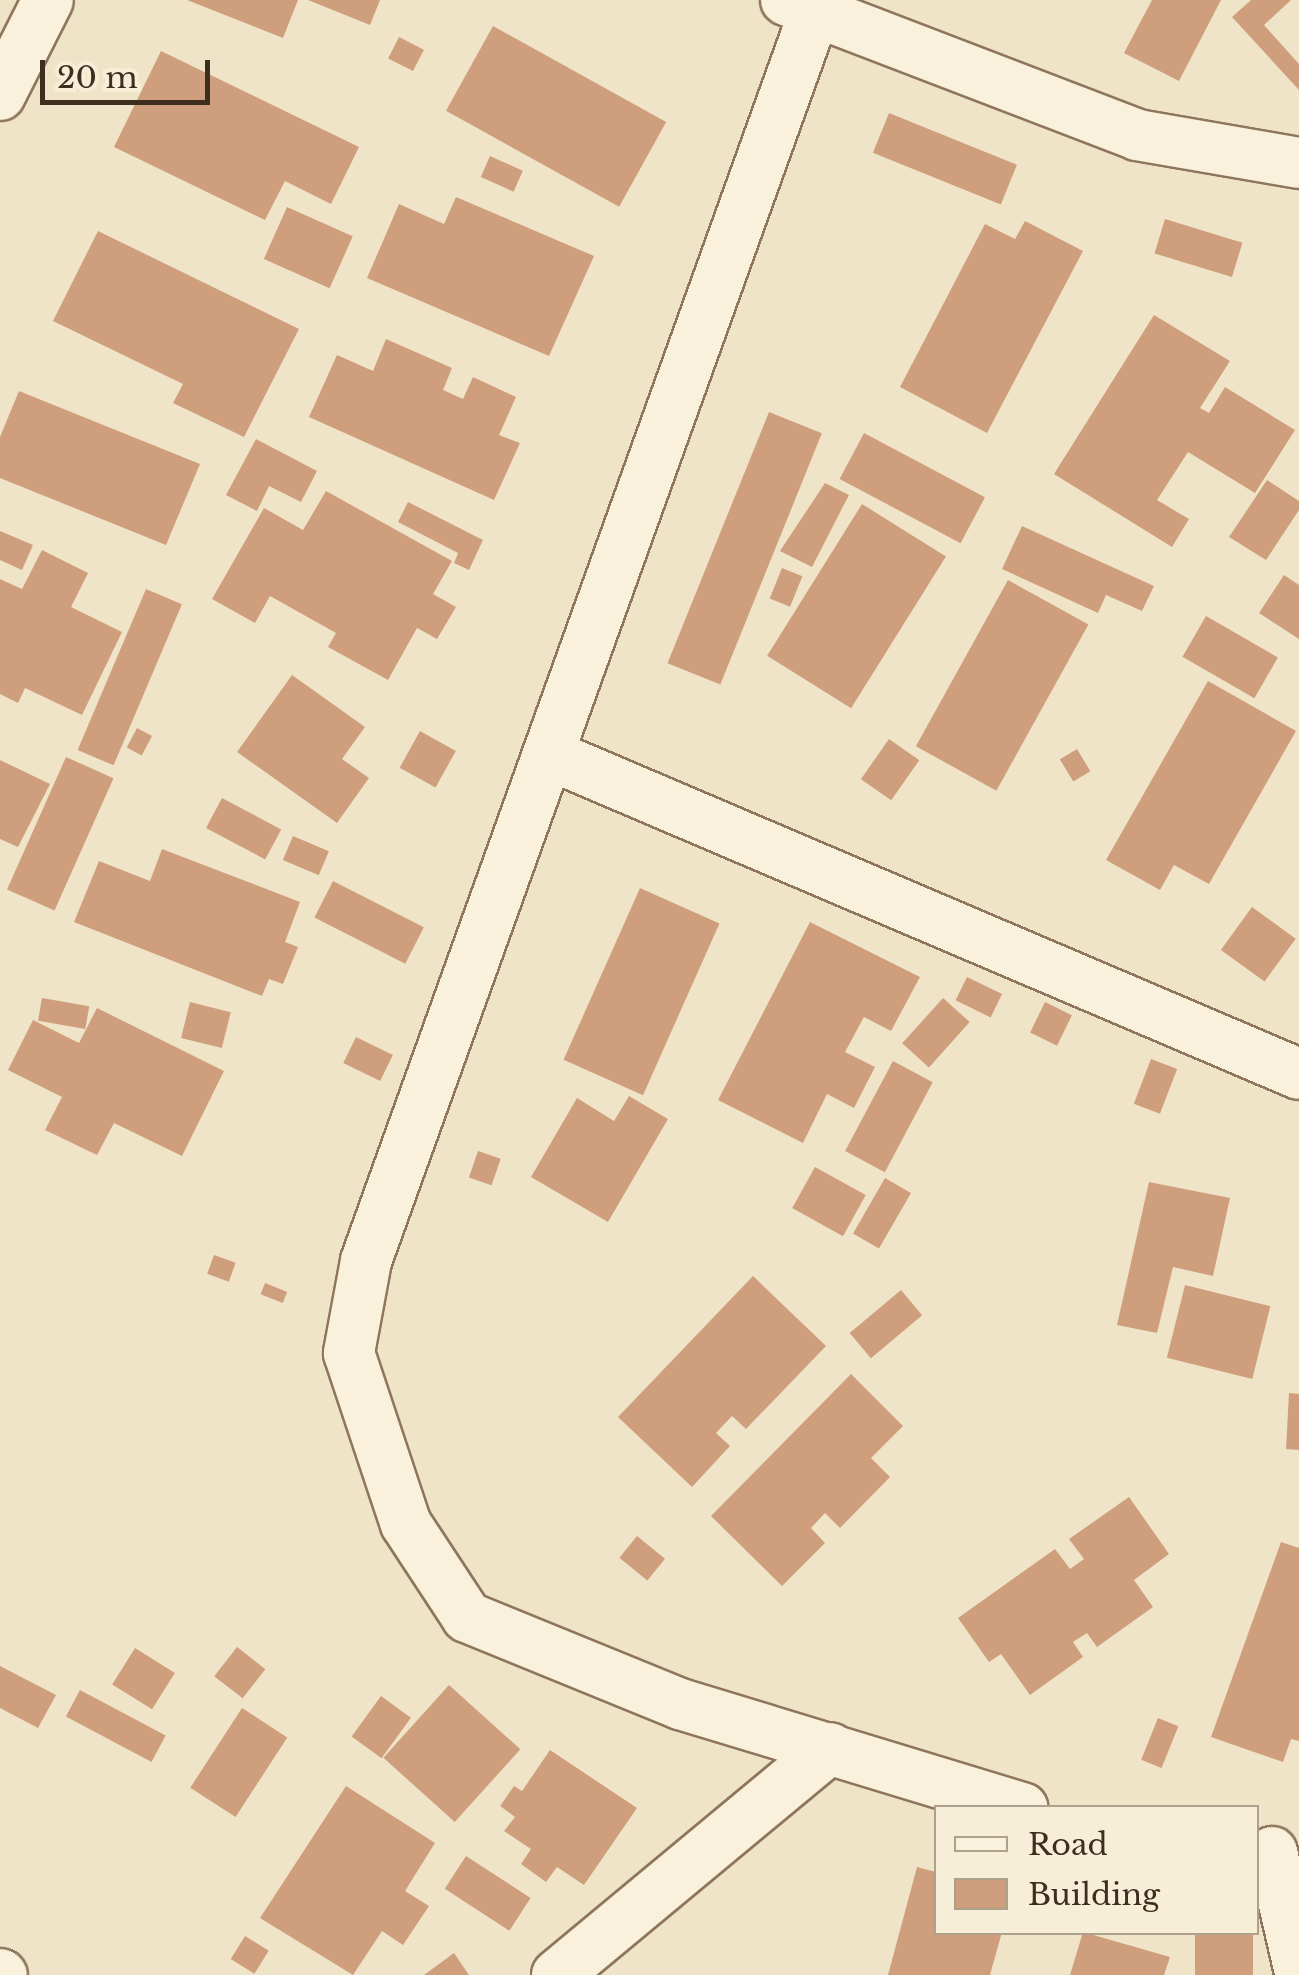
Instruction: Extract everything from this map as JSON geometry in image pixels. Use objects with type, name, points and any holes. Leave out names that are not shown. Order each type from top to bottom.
[{"type":"street","points":[[0,95],[48,0]]},
{"type":"street","points":[[1012,1805],[680,1704],[466,1616],[406,1524],[350,1353],[366,1261],[548,754],[800,6],[1137,134],[1299,163]]},
{"type":"street","points":[[548,754],[1299,1074]]},
{"type":"street","points":[[557,1975],[830,1748]]},
{"type":"street","points":[[1276,1853],[1299,1968]]},
{"type":"building","points":[[187,0],[298,0],[283,38]]},
{"type":"building","points":[[308,0],[380,0],[370,25]]},
{"type":"building","points":[[1152,0],[1221,0],[1179,81],[1124,53]]},
{"type":"building","points":[[1251,0],[1291,0],[1264,25],[1299,64],[1299,90],[1232,17]]},
{"type":"building","points":[[493,26],[666,122],[619,207],[446,111]]},
{"type":"building","points":[[399,37],[424,50],[413,71],[388,58]]},
{"type":"building","points":[[161,51],[359,147],[331,204],[285,181],[265,220],[114,147]]},
{"type":"building","points":[[889,113],[1017,165],[1001,205],[873,153]]},
{"type":"building","points":[[490,156],[523,171],[514,192],[481,177]]},
{"type":"building","points":[[456,197],[594,256],[549,356],[367,278],[399,204],[444,224]]},
{"type":"building","points":[[287,207],[353,236],[330,288],[264,259]]},
{"type":"building","points":[[1165,219],[1242,243],[1232,277],[1154,253]]},
{"type":"building","points":[[1025,221],[1083,251],[987,433],[900,387],[985,224],[1015,239]]},
{"type":"building","points":[[98,231],[299,329],[244,437],[173,403],[183,384],[53,321]]},
{"type":"building","points":[[1154,315],[1230,361],[1200,408],[1209,413],[1225,387],[1295,430],[1255,493],[1188,452],[1157,500],[1189,519],[1172,547],[1054,474]]},
{"type":"building","points":[[386,339],[452,368],[443,390],[463,399],[473,377],[516,397],[499,435],[520,443],[494,500],[309,417],[337,355],[373,371]]},
{"type":"building","points":[[19,391],[200,464],[166,545],[0,478],[0,437]]},
{"type":"building","points":[[769,412],[822,433],[720,685],[667,663]]},
{"type":"building","points":[[864,433],[985,497],[961,543],[840,479]]},
{"type":"building","points":[[256,439],[317,471],[301,502],[269,486],[257,511],[226,495]]},
{"type":"building","points":[[1267,480],[1299,501],[1299,510],[1266,560],[1229,537]]},
{"type":"building","points":[[825,483],[849,495],[812,567],[780,551]]},
{"type":"building","points":[[326,491],[452,561],[433,594],[456,607],[437,639],[417,628],[388,680],[328,647],[336,633],[270,596],[255,623],[212,599],[264,508],[303,530]]},
{"type":"building","points":[[408,502],[483,540],[469,570],[454,563],[458,553],[398,522]]},
{"type":"building","points":[[862,504],[946,556],[851,708],[767,656]]},
{"type":"building","points":[[1022,526],[1154,586],[1142,611],[1106,595],[1098,613],[1002,569]]},
{"type":"building","points":[[0,531],[33,545],[22,570],[0,560]]},
{"type":"building","points":[[42,550],[88,573],[71,607],[122,632],[82,715],[25,688],[18,703],[0,694],[0,579],[22,589]]},
{"type":"building","points":[[782,568],[802,576],[790,607],[770,599]]},
{"type":"building","points":[[1284,575],[1299,585],[1299,639],[1259,613]]},
{"type":"building","points":[[1008,580],[1088,625],[996,791],[916,746]]},
{"type":"building","points":[[146,589],[182,604],[114,765],[78,750]]},
{"type":"building","points":[[1206,616],[1278,658],[1254,698],[1182,657]]},
{"type":"building","points":[[292,675],[365,727],[342,759],[369,778],[337,823],[237,752]]},
{"type":"building","points":[[1208,681],[1296,731],[1209,884],[1174,865],[1160,890],[1106,860]]},
{"type":"building","points":[[137,728],[152,736],[142,755],[127,747]]},
{"type":"building","points":[[420,731],[456,751],[435,788],[400,768]]},
{"type":"building","points":[[889,739],[919,760],[891,800],[861,779]]},
{"type":"building","points":[[1077,749],[1090,771],[1073,782],[1060,759]]},
{"type":"building","points":[[66,757],[114,778],[55,911],[7,889]]},
{"type":"building","points":[[0,760],[50,784],[18,847],[0,839]]},
{"type":"building","points":[[222,798],[281,829],[265,859],[206,828]]},
{"type":"building","points":[[293,836],[329,851],[319,875],[283,860]]},
{"type":"building","points":[[162,849],[300,902],[285,942],[298,947],[283,984],[269,979],[262,996],[74,922],[99,861],[150,881]]},
{"type":"building","points":[[333,881],[424,927],[405,964],[314,918]]},
{"type":"building","points":[[640,888],[719,923],[643,1095],[564,1060]]},
{"type":"building","points":[[1252,907],[1296,939],[1265,982],[1221,950]]},
{"type":"building","points":[[810,922],[920,977],[891,1031],[864,1017],[845,1052],[875,1067],[854,1108],[827,1094],[803,1143],[718,1100]]},
{"type":"building","points":[[967,977],[1002,994],[991,1017],[956,1000]]},
{"type":"building","points":[[42,998],[89,1006],[85,1029],[38,1021]]},
{"type":"building","points":[[943,998],[970,1022],[929,1067],[902,1043]]},
{"type":"building","points":[[190,1002],[231,1012],[222,1048],[181,1038]]},
{"type":"building","points":[[1045,1002],[1072,1015],[1057,1046],[1030,1033]]},
{"type":"building","points":[[97,1008],[224,1071],[182,1156],[114,1123],[97,1155],[45,1130],[62,1097],[8,1070],[33,1020],[79,1043]]},
{"type":"building","points":[[356,1037],[393,1055],[380,1081],[343,1063]]},
{"type":"building","points":[[1151,1059],[1177,1069],[1160,1114],[1134,1104]]},
{"type":"building","points":[[893,1061],[933,1082],[885,1172],[845,1151]]},
{"type":"building","points":[[629,1096],[668,1119],[608,1222],[531,1177],[577,1098],[614,1121]]},
{"type":"building","points":[[478,1151],[501,1159],[492,1185],[469,1177]]},
{"type":"building","points":[[815,1167],[866,1195],[843,1236],[792,1208]]},
{"type":"building","points":[[885,1178],[911,1193],[879,1248],[853,1233]]},
{"type":"building","points":[[1149,1182],[1230,1198],[1213,1276],[1173,1267],[1157,1333],[1117,1325]]},
{"type":"building","points":[[214,1255],[236,1263],[229,1282],[207,1274]]},
{"type":"building","points":[[753,1276],[826,1346],[746,1429],[732,1416],[716,1433],[730,1446],[692,1487],[618,1417]]},
{"type":"building","points":[[265,1283],[287,1292],[283,1303],[261,1294]]},
{"type":"building","points":[[1185,1285],[1270,1306],[1252,1379],[1167,1358]]},
{"type":"building","points":[[901,1290],[922,1315],[871,1358],[850,1333]]},
{"type":"building","points":[[851,1374],[903,1426],[871,1458],[890,1477],[840,1528],[825,1513],[811,1528],[825,1543],[782,1586],[711,1516]]},
{"type":"building","points":[[1289,1393],[1299,1394],[1299,1450],[1286,1449]]},
{"type":"building","points":[[1129,1497],[1169,1554],[1134,1580],[1153,1607],[1097,1647],[1087,1633],[1073,1642],[1083,1657],[1030,1695],[1001,1654],[989,1662],[958,1618],[1055,1549],[1070,1569],[1084,1559],[1069,1539]]},
{"type":"building","points":[[637,1536],[665,1559],[647,1580],[619,1558]]},
{"type":"building","points":[[1281,1542],[1299,1548],[1299,1741],[1291,1739],[1283,1762],[1211,1737]]},
{"type":"building","points":[[237,1647],[265,1669],[243,1698],[214,1676]]},
{"type":"building","points":[[135,1648],[175,1673],[152,1709],[112,1684]]},
{"type":"building","points":[[0,1666],[56,1695],[38,1728],[0,1708]]},
{"type":"building","points":[[449,1685],[520,1749],[455,1822],[383,1758]]},
{"type":"building","points":[[80,1690],[166,1736],[152,1762],[66,1716]]},
{"type":"building","points":[[381,1696],[411,1718],[382,1758],[352,1736]]},
{"type":"building","points":[[242,1708],[287,1737],[236,1817],[190,1788]]},
{"type":"building","points":[[1158,1718],[1178,1726],[1162,1768],[1141,1760]]},
{"type":"building","points":[[550,1750],[637,1808],[584,1885],[557,1867],[546,1882],[521,1864],[531,1849],[504,1831],[515,1817],[500,1806],[514,1786],[522,1791]]},
{"type":"building","points":[[346,1786],[435,1843],[405,1891],[429,1906],[403,1945],[382,1931],[353,1975],[260,1918]]},
{"type":"building","points":[[466,1856],[531,1898],[509,1931],[445,1889]]},
{"type":"building","points":[[917,1867],[934,1871],[934,1935],[1001,1935],[990,1975],[888,1975]]},
{"type":"building","points":[[1082,1935],[1170,1957],[1164,1975],[1070,1975]]},
{"type":"building","points":[[1195,1935],[1253,1935],[1253,1975],[1195,1975]]},
{"type":"building","points":[[245,1936],[269,1951],[254,1974],[231,1959]]},
{"type":"building","points":[[454,1953],[469,1975],[424,1975]]}]
